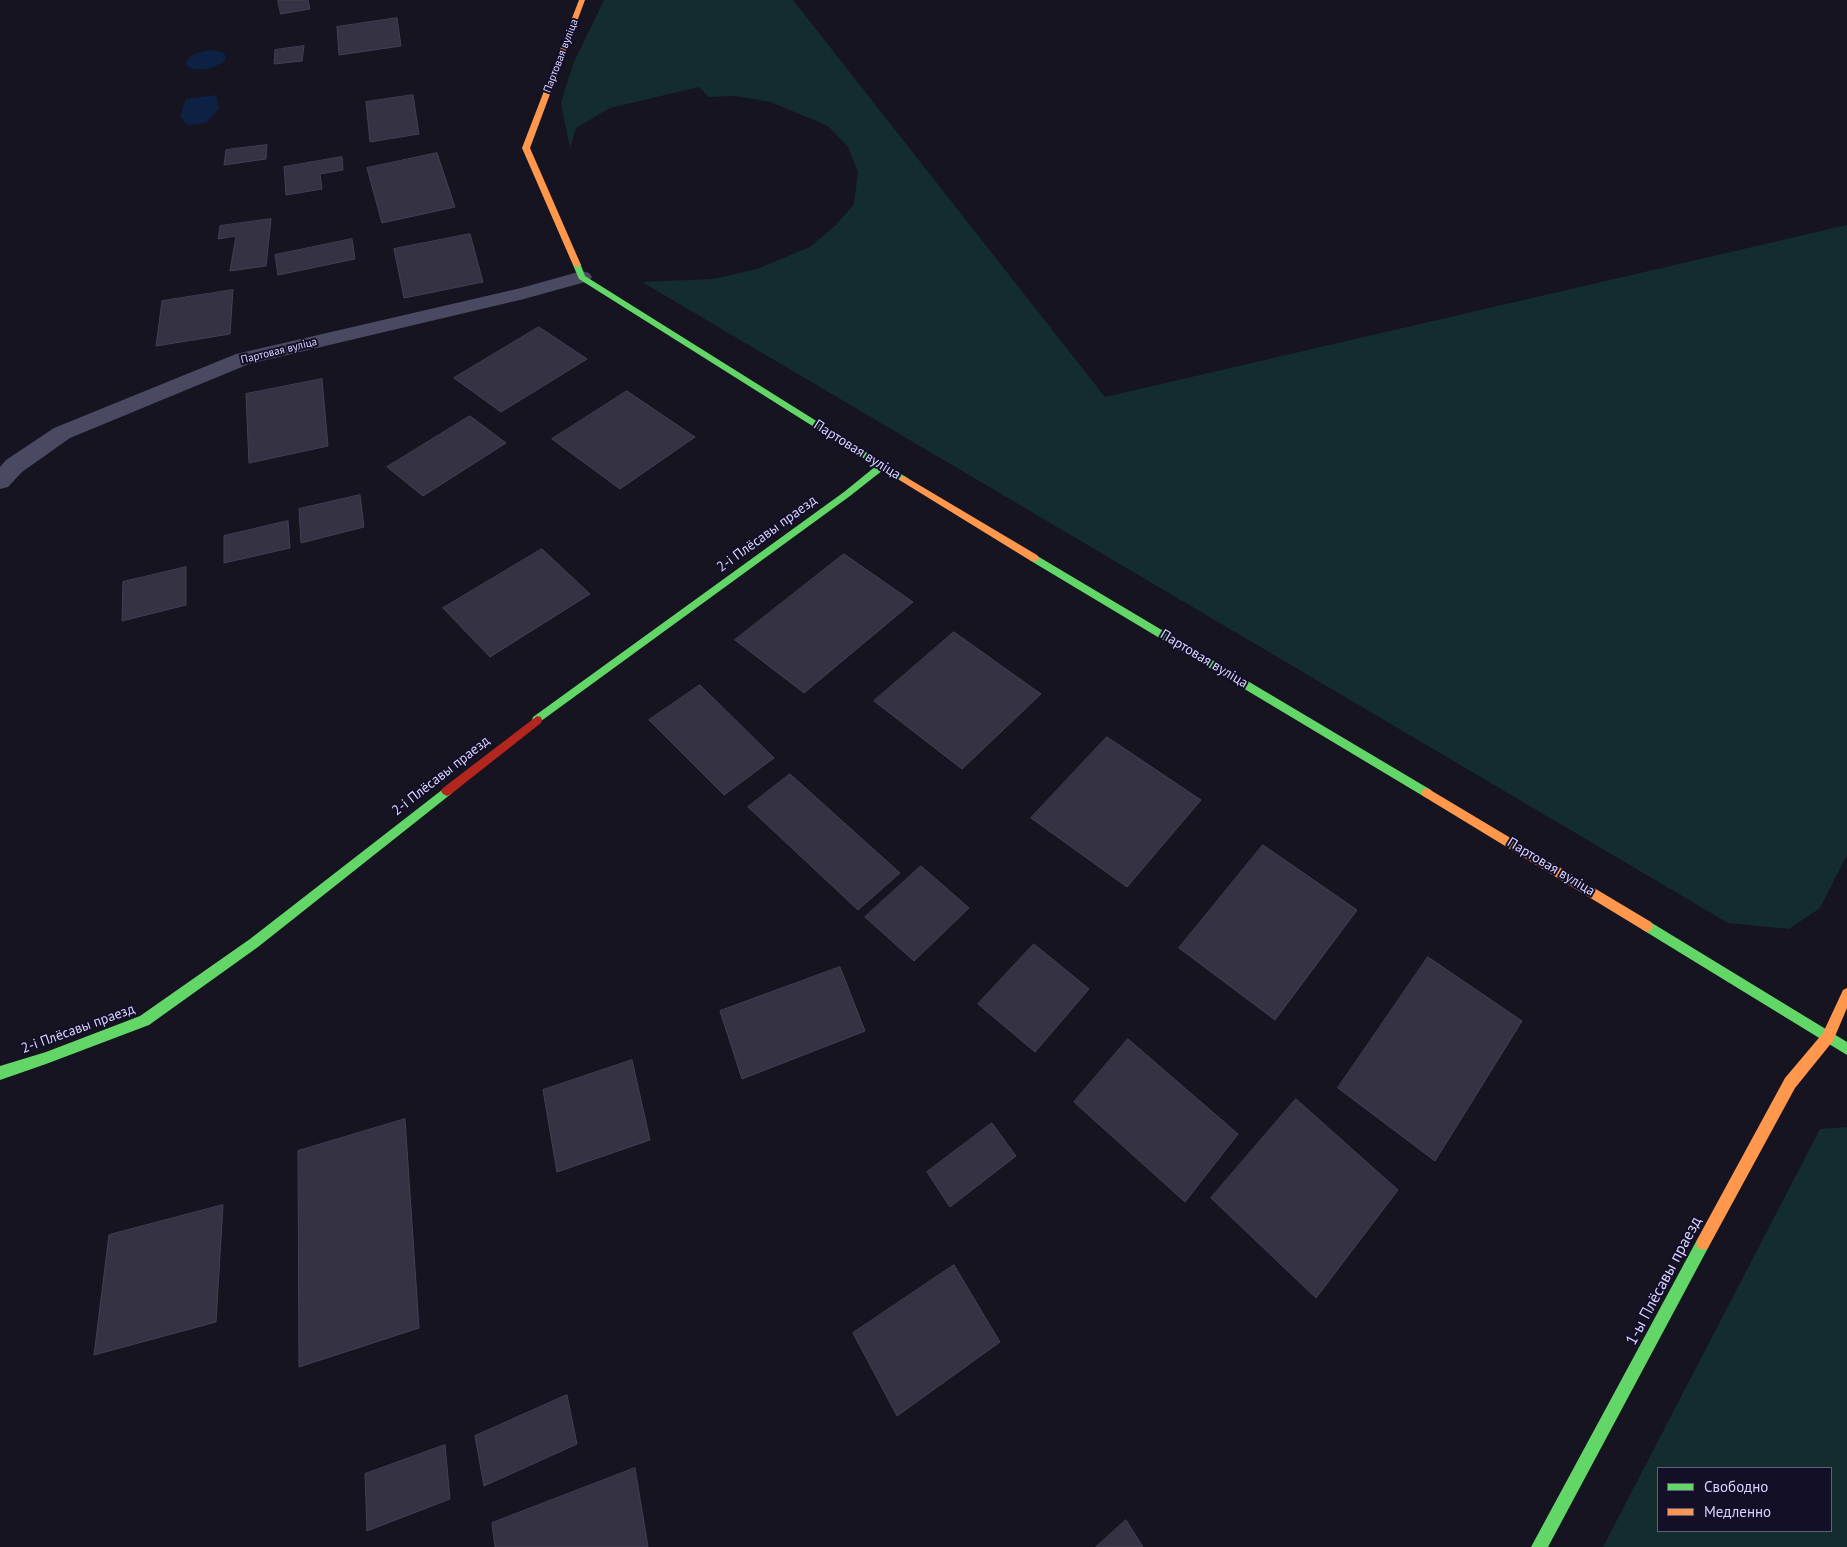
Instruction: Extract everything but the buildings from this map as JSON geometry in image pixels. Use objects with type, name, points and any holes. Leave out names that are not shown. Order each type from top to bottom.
[{"type":"street","name":"Партовая вуліца","points":[[582,0],[526,148],[582,277],[882,466],[1729,975],[1847,1049]]},
{"type":"street","name":"Партовая вуліца","points":[[0,481],[14,466],[62,433],[243,359],[515,296],[582,277]]},
{"type":"street","name":"2-і Плёсавы праезд","points":[[0,1072],[46,1058],[144,1021],[254,942],[547,712],[847,494],[882,466]]},
{"type":"street","points":[[1828,1037],[1847,994]]},
{"type":"street","name":"1-ы Плёсавы праезд","points":[[1539,1547],[1790,1083],[1828,1037]]},
{"type":"green space","points":[[604,0],[793,0],[1105,397],[1847,225],[1847,855],[1820,908],[1789,929],[1728,923],[642,282],[713,279],[757,269],[810,247],[836,225],[854,204],[858,172],[848,147],[828,126],[771,102],[735,96],[709,97],[699,87],[610,108],[576,128],[570,148],[561,103],[573,64]]},
{"type":"green space","points":[[1847,1127],[1847,1547],[1603,1547],[1820,1129]]},
{"type":"water","points":[[209,50],[225,54],[225,60],[217,66],[208,69],[188,67],[186,62],[189,57]]},
{"type":"water","points":[[216,95],[219,108],[206,123],[187,125],[180,116],[186,99]]},
{"type":"traffic: fast","points":[[577,265],[582,277],[904,479]]},
{"type":"traffic: fast","points":[[537,720],[847,494],[882,466]]},
{"type":"traffic: fast","points":[[1034,558],[1427,793]]},
{"type":"traffic: fast","points":[[0,1073],[46,1058],[144,1021],[254,943],[447,791]]},
{"type":"traffic: fast","points":[[1647,926],[1847,1049]]},
{"type":"traffic: fast","points":[[1539,1547],[1703,1243]]},
{"type":"traffic: slow","points":[[577,265],[526,148],[582,0]]},
{"type":"traffic: slow","points":[[904,479],[1034,558]]},
{"type":"traffic: slow","points":[[1427,793],[1647,926]]},
{"type":"traffic: slow","points":[[1703,1243],[1790,1083],[1828,1037],[1847,994]]},
{"type":"traffic: jam","points":[[447,791],[537,720]]}]
